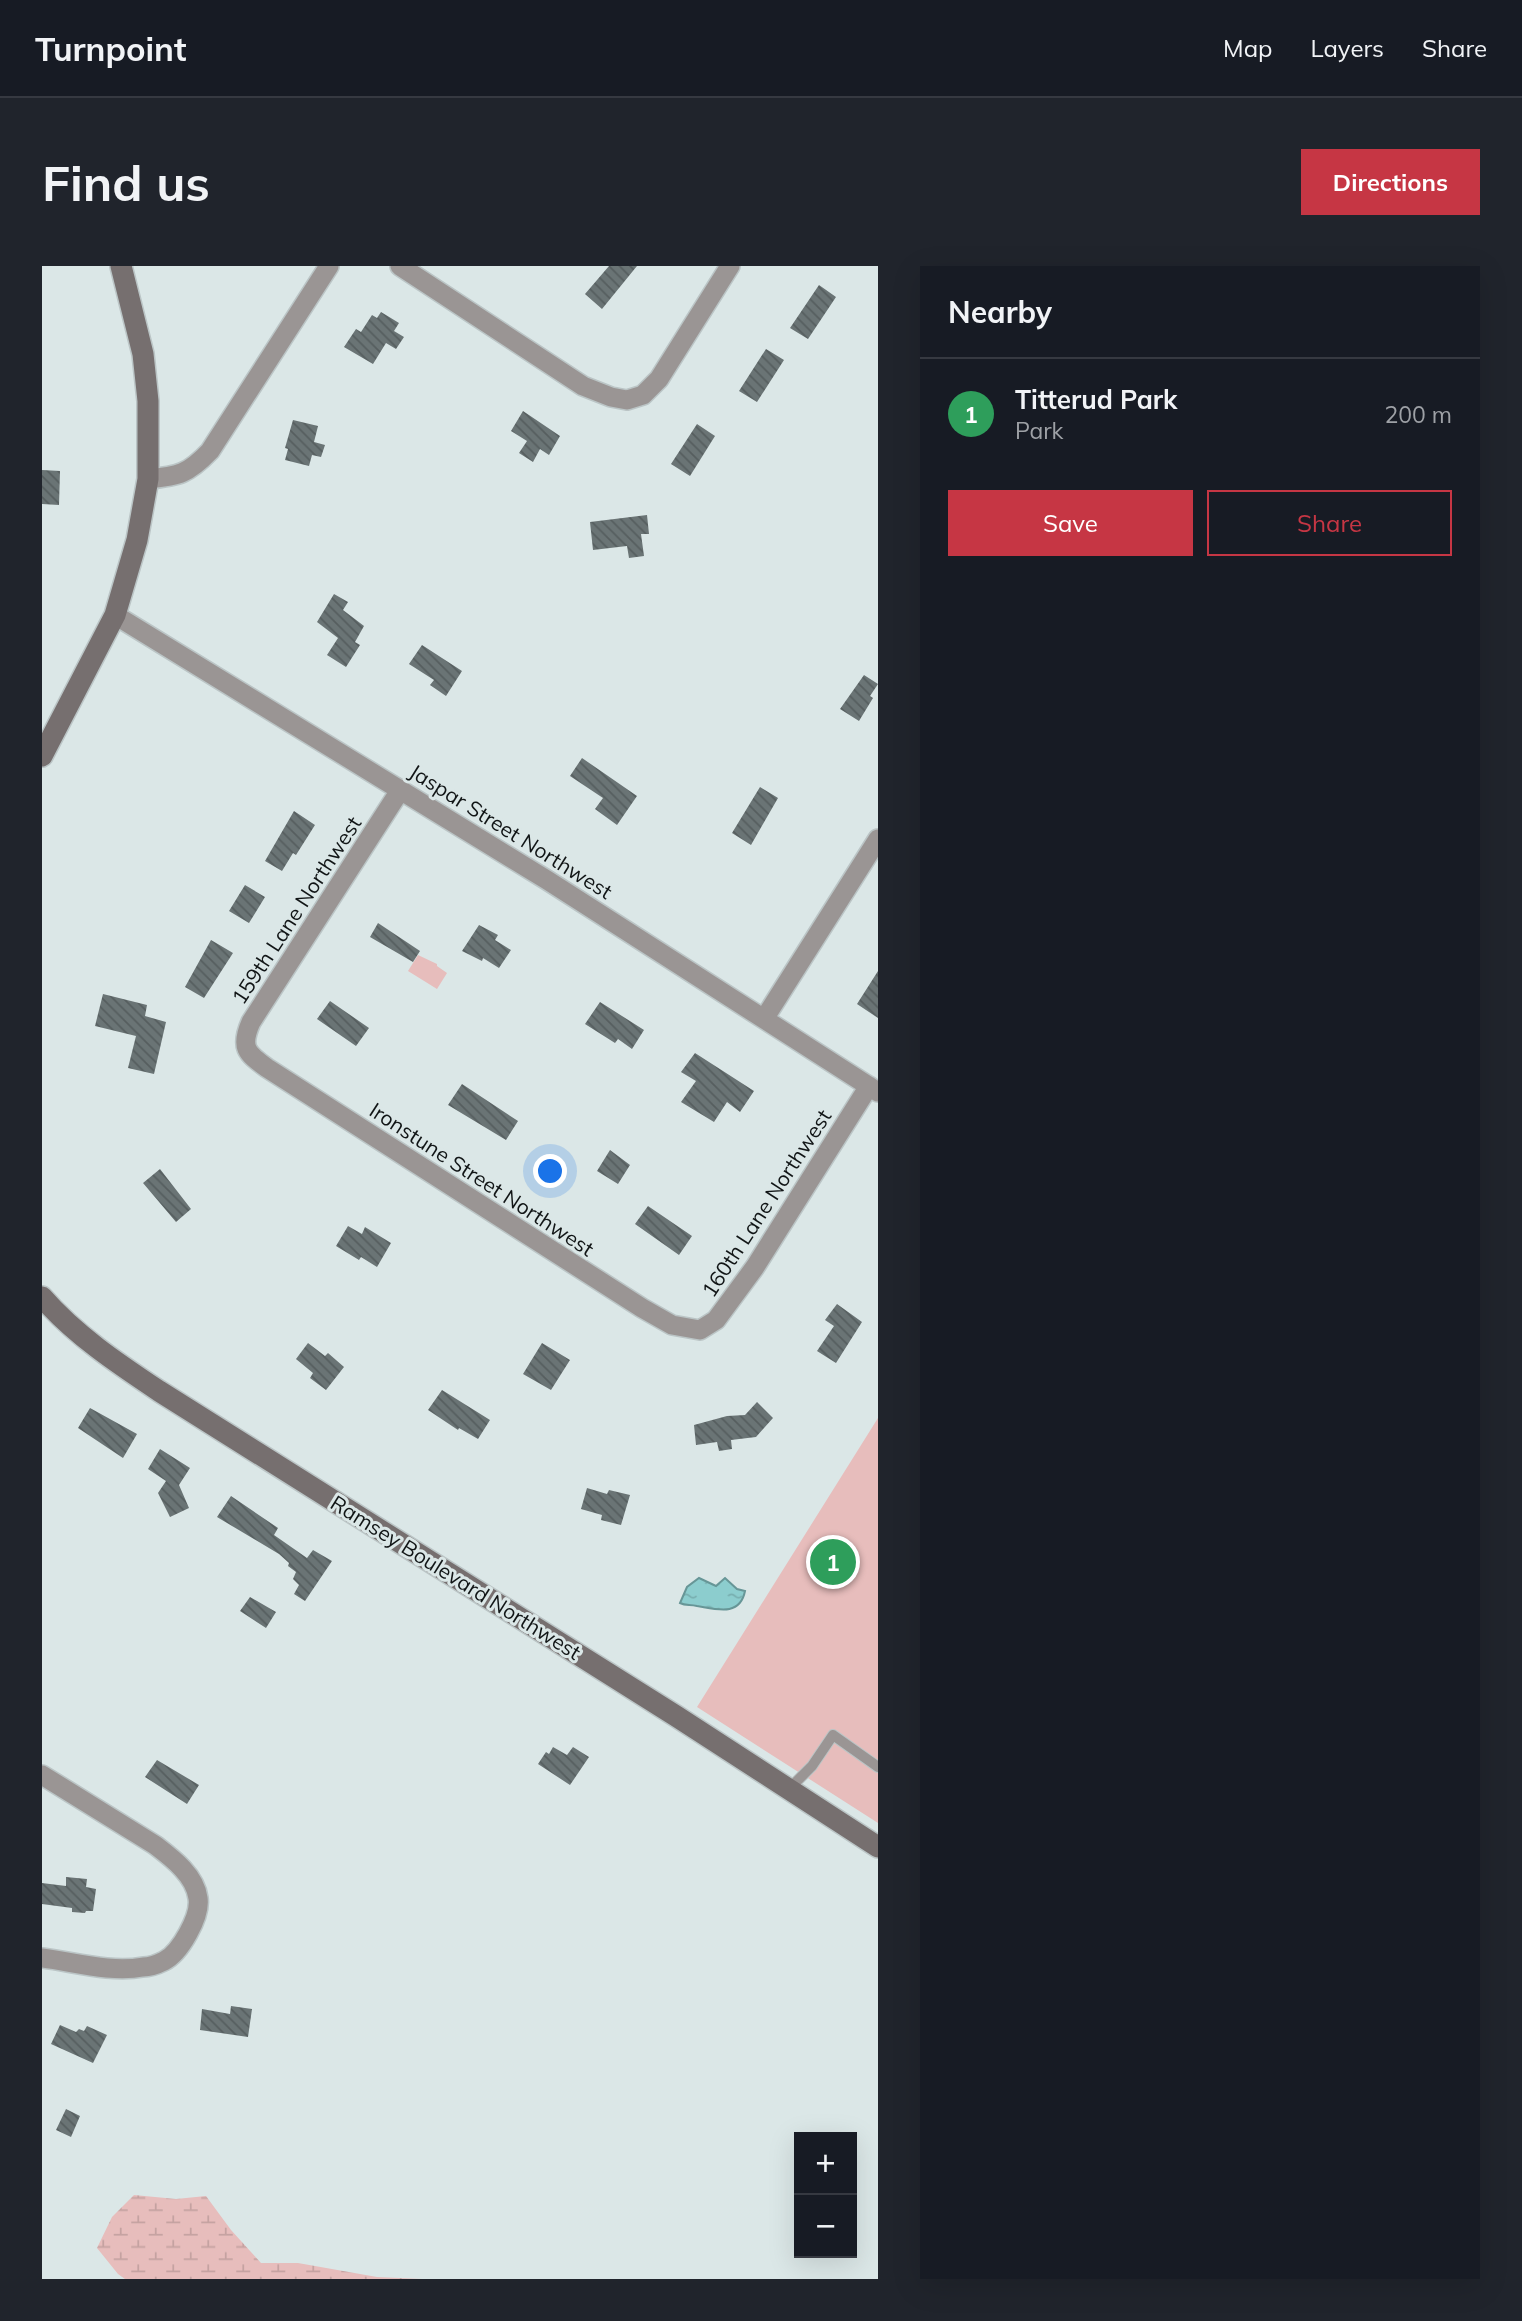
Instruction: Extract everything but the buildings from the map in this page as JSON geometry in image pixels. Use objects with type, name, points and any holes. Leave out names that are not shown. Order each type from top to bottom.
[{"type":"street","points":[[42,756],[115,615],[138,540],[148,479],[148,401],[143,354],[121,266]]},
{"type":"street","points":[[148,479],[171,477],[193,469],[210,451],[329,266]]},
{"type":"street","points":[[400,266],[583,386],[627,400],[643,396],[659,379],[730,266]]},
{"type":"street","name":"Jaspar Street Northwest","points":[[115,615],[401,789],[873,1089]]},
{"type":"street","name":"159th Lane Northwest","points":[[253,1058],[246,1049],[244,1038],[251,1022],[401,789]]},
{"type":"street","points":[[764,1019],[878,839]]},
{"type":"street","name":"Ironstune Street Northwest","points":[[253,1058],[642,1308],[672,1325],[691,1327]]},
{"type":"street","name":"160th Lane Northwest","points":[[691,1327],[700,1330],[716,1320],[873,1089]]},
{"type":"street","name":"Ramsey Boulevard Northwest","points":[[42,1297],[72,1328],[103,1353],[159,1391],[878,1847]]},
{"type":"street","points":[[42,1774],[173,1858],[190,1878],[199,1899],[195,1922],[179,1948],[165,1961],[143,1968],[117,1968],[42,1958]]},
{"type":"lane","points":[[789,1789],[812,1766],[833,1735],[878,1767]]},
{"type":"green space","points":[[418,955],[437,964],[447,973],[437,989],[408,971]]},
{"type":"green space","points":[[878,1418],[878,1823],[697,1707]]},
{"type":"green space","points":[[134,2195],[176,2199],[206,2196],[231,2230],[261,2263],[298,2263],[377,2277],[422,2279],[125,2279],[97,2248],[112,2217]]},
{"type":"water","points":[[699,1578],[716,1586],[725,1578],[737,1589],[745,1591],[742,1599],[738,1605],[726,1609],[680,1603],[687,1587]]},
{"type":"place","name":"Titterud Park","points":[[833,1562]]}]
